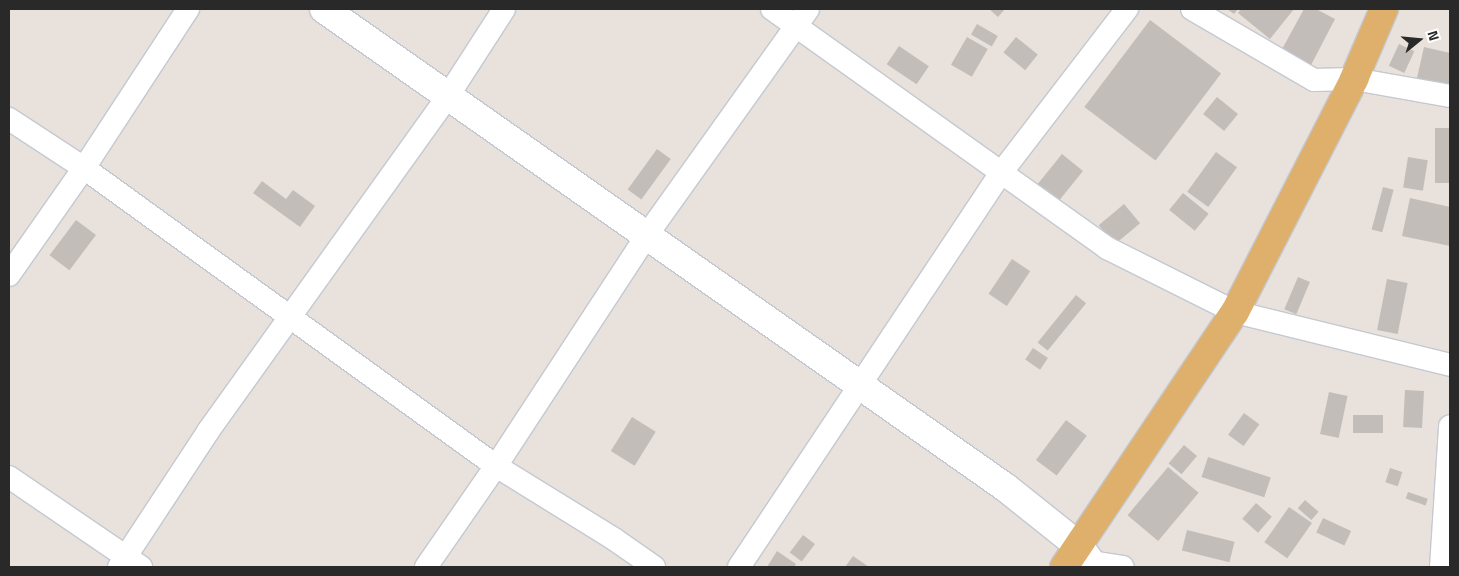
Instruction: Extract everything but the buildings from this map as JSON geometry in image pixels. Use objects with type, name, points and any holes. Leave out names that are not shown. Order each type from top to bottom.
[{"type":"main road","points":[[1082,561],[1235,312],[1354,79],[1384,9]]},
{"type":"street","points":[[9,275],[84,168],[188,9]]},
{"type":"street","points":[[324,9],[1013,493],[1082,561],[1123,567]]},
{"type":"street","points":[[9,477],[129,564],[288,317],[448,96],[504,9]]},
{"type":"street","points":[[772,9],[802,17],[1001,173],[1107,248],[1235,312],[1450,365]]},
{"type":"street","points":[[739,567],[1001,173],[1127,9]]},
{"type":"street","points":[[1192,9],[1314,80],[1354,79],[1450,96]]},
{"type":"street","points":[[426,567],[496,466],[647,235],[802,17]]},
{"type":"street","points":[[9,119],[84,168],[496,466],[614,539],[654,567]]},
{"type":"street","points":[[1441,567],[1450,426]]}]
